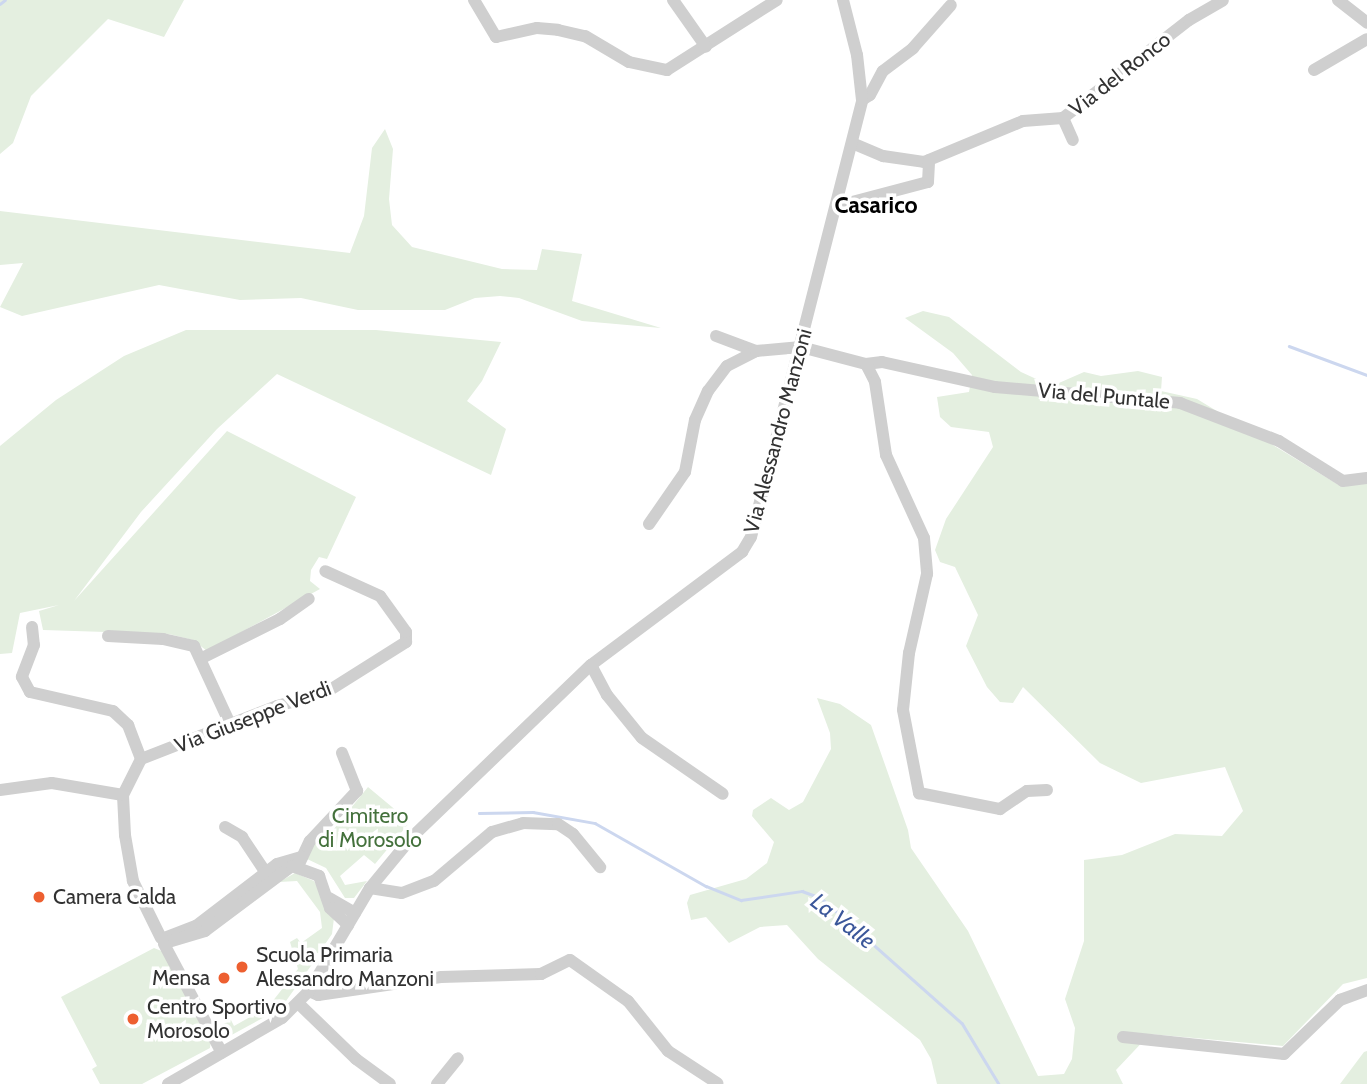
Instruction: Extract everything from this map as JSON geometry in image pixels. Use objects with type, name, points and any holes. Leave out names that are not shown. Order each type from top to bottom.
[{"type":"street","points":[[474,0],[496,37],[503,39],[537,28],[558,30],[585,37],[650,70],[667,70],[777,0]]},
{"type":"street","points":[[673,0],[706,47]]},
{"type":"street","name":"Via Alessandro Manzoni","points":[[168,1084],[282,1017],[298,1003],[309,991],[370,888],[412,837],[591,666],[742,552],[751,537],[862,100],[857,55],[843,0]]},
{"type":"street","name":"Via del Ronco","points":[[852,143],[883,156],[929,160],[1023,121],[1063,118],[1189,20],[1223,0]]},
{"type":"street","points":[[1339,0],[1367,23]]},
{"type":"street","points":[[862,100],[870,95],[883,71],[913,48],[951,5]]},
{"type":"street","points":[[1314,70],[1367,39]]},
{"type":"street","points":[[1063,118],[1073,140]]},
{"type":"street","points":[[837,206],[928,182],[929,160]]},
{"type":"street","points":[[716,336],[756,351]]},
{"type":"street","points":[[649,524],[685,472],[695,420],[708,391],[727,366],[756,351],[801,347]]},
{"type":"street","name":"Via del Puntale","points":[[801,347],[866,365],[882,362],[995,387],[1180,403],[1279,441],[1343,481],[1367,478]]},
{"type":"street","points":[[866,365],[875,382],[886,455],[924,538],[927,575],[909,653],[903,710],[919,793],[1000,809],[1027,791],[1047,790]]},
{"type":"street","name":"Via Giuseppe Verdi","points":[[141,759],[230,724],[325,693],[406,642],[406,632],[380,596],[325,571]]},
{"type":"street","points":[[202,657],[280,620],[309,599]]},
{"type":"street","points":[[32,627],[34,645],[22,677],[30,692],[113,711],[128,724],[141,759],[123,795],[133,881],[222,1053]]},
{"type":"street","points":[[108,636],[191,645],[202,657],[230,724]]},
{"type":"street","points":[[591,666],[607,695],[642,738],[723,794]]},
{"type":"street","points":[[163,941],[187,929],[268,876],[301,861],[310,841],[357,792],[342,753]]},
{"type":"street","points":[[0,790],[52,783],[123,795]]},
{"type":"street","points":[[370,888],[402,892],[434,881],[492,832],[523,824],[558,824],[573,834],[600,867]]},
{"type":"street","points":[[225,827],[242,837],[268,876]]},
{"type":"street","points":[[301,861],[318,876],[332,910],[348,925]]},
{"type":"street","points":[[163,941],[205,930],[268,876]]},
{"type":"street","points":[[329,898],[355,913]]},
{"type":"street","points":[[309,991],[318,995],[441,977],[541,974],[570,960],[628,1001],[652,1037],[668,1051],[717,1083]]},
{"type":"street","points":[[1123,1037],[1284,1054],[1340,1000],[1367,990]]},
{"type":"street","points":[[298,1003],[356,1059],[390,1084]]},
{"type":"street","points":[[437,1084],[458,1058]]},
{"type":"green space","points":[[0,0],[184,0],[164,37],[108,19],[31,96],[13,143],[0,154]]},
{"type":"green space","points":[[385,129],[393,149],[389,199],[392,225],[412,247],[502,269],[537,270],[542,249],[582,254],[572,301],[661,328],[582,321],[519,298],[500,296],[475,298],[445,310],[358,310],[301,298],[240,300],[159,285],[22,316],[0,307],[23,263],[0,265],[0,211],[350,253],[364,216],[372,148]]},
{"type":"green space","points":[[923,311],[949,317],[1021,372],[1052,386],[1084,372],[1101,376],[1138,371],[1162,377],[1161,391],[1197,399],[1342,487],[1367,481],[1367,978],[1343,984],[1283,1046],[1150,1034],[1116,1070],[1123,1084],[937,1084],[931,1059],[920,1040],[818,959],[787,925],[760,927],[729,943],[706,917],[691,920],[687,903],[690,895],[746,879],[767,863],[774,842],[752,816],[753,810],[771,798],[789,810],[803,802],[831,749],[830,733],[817,698],[840,704],[871,725],[908,830],[911,848],[968,931],[1038,1076],[1064,1074],[1072,1059],[1075,1028],[1065,999],[1084,941],[1084,860],[1122,855],[1175,834],[1222,836],[1243,811],[1225,767],[1141,783],[1100,763],[1023,687],[1013,703],[1000,702],[987,687],[966,646],[978,615],[955,567],[940,562],[935,550],[946,519],[993,447],[989,432],[951,427],[940,417],[937,397],[969,392],[972,375],[953,353],[905,318]]},
{"type":"green space","points":[[186,330],[376,330],[501,342],[482,381],[467,401],[506,429],[491,475],[277,374],[217,429],[141,512],[74,601],[227,431],[356,497],[327,559],[319,557],[311,570],[310,581],[320,589],[207,651],[193,640],[169,634],[43,630],[39,611],[59,605],[20,613],[12,653],[0,654],[0,446],[56,400],[124,356]]},
{"type":"green space","name":"Cimitero di Morosolo","points":[[368,787],[410,822],[375,864],[364,855],[340,876],[345,885],[367,881],[354,898],[345,898],[326,868],[305,858],[319,836],[325,840]]},
{"type":"green space","points":[[295,873],[314,881],[334,918],[332,934],[319,953],[312,953],[309,959],[313,963],[281,1008],[226,1038],[218,1036],[214,1029],[231,1020],[234,1026],[268,1007],[298,969],[290,942],[297,938],[301,943],[322,928],[320,912],[297,881],[279,882]]},
{"type":"green space","name":"Centro Sportivo Morosolo","points":[[154,948],[164,952],[211,1039],[210,1048],[142,1084],[100,1084],[92,1069],[97,1066],[61,997]]},
{"type":"green space","points":[[1367,1051],[1367,1084],[1340,1084],[1364,1052]]},
{"type":"waterway","points":[[0,4],[5,0]]},
{"type":"waterway","points":[[1289,346],[1367,375]]},
{"type":"waterway","name":"La Valle","points":[[479,813],[533,812],[595,823],[706,886],[741,900],[802,891],[821,898],[962,1023],[999,1084]]},
{"type":"place","name":"Camera Calda","points":[[39,897]]},
{"type":"place","name":"Scuola Primaria Alessandro Manzoni","points":[[242,967]]},
{"type":"place","name":"Mensa","points":[[224,978]]},
{"type":"place","name":"Centro Sportivo Morosolo","points":[[133,1019]]},
{"type":"district","name":"Casarico","points":[[876,205]]}]
